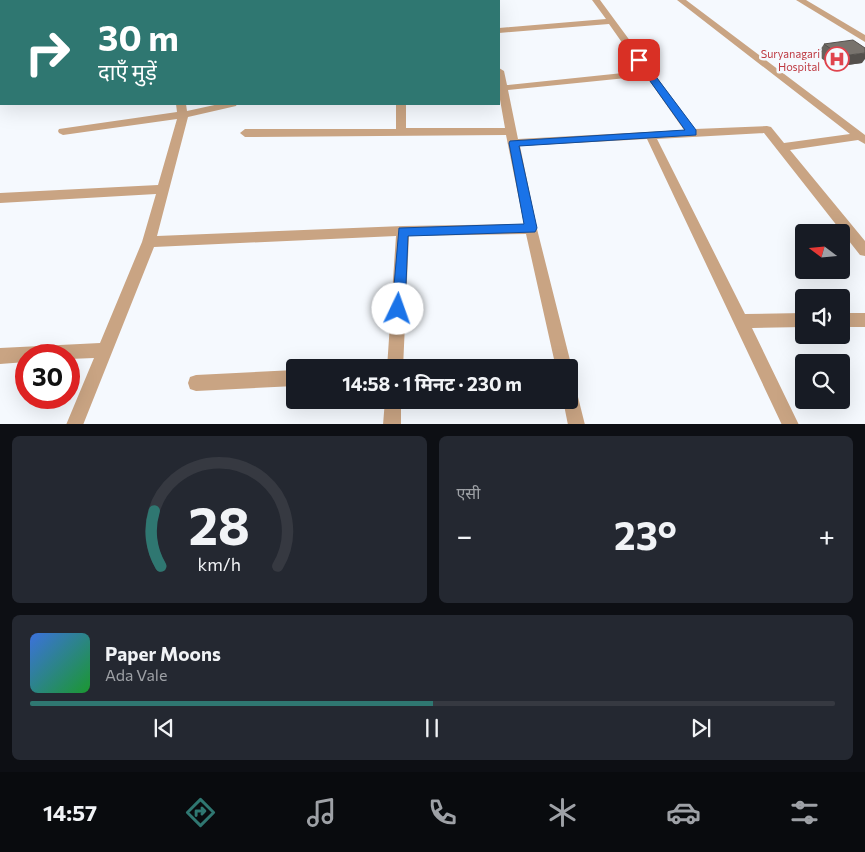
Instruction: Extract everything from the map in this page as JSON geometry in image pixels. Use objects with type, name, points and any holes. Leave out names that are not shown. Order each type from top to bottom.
[{"type":"street","points":[[596,0],[692,133]]},
{"type":"street","points":[[681,0],[862,138]]},
{"type":"street","points":[[800,0],[865,40]]},
{"type":"street","points":[[500,31],[611,21]]},
{"type":"street","points":[[502,88],[649,73]]},
{"type":"street","points":[[500,77],[531,228],[562,359]]},
{"type":"street","points":[[63,131],[182,109],[222,105]]},
{"type":"street","points":[[401,105],[401,132]]},
{"type":"street","points":[[74,424],[149,242],[164,189],[182,109]]},
{"type":"street","points":[[244,133],[401,132],[512,137],[650,135],[767,129],[865,251]]},
{"type":"street","points":[[650,135],[791,424]]},
{"type":"street","points":[[782,147],[862,138]]},
{"type":"street","points":[[0,198],[164,189]]},
{"type":"street","points":[[149,242],[403,231],[531,228]]},
{"type":"street","points":[[396,359],[403,231]]},
{"type":"street","points":[[741,321],[795,320]]},
{"type":"street","points":[[850,320],[865,320]]},
{"type":"street","points":[[0,356],[104,350]]},
{"type":"street","points":[[196,383],[286,378]]},
{"type":"street","points":[[392,424],[393,409]]},
{"type":"street","points":[[573,409],[577,424]]},
{"type":"building","points":[[853,40],[865,48],[865,53],[841,56],[824,44]]},
{"type":"place","name":"Suryanagari Hospital","points":[[837,59]]},
{"type":"route","points":[[398,309],[403,231],[531,228],[514,143],[692,133],[639,60]]}]
